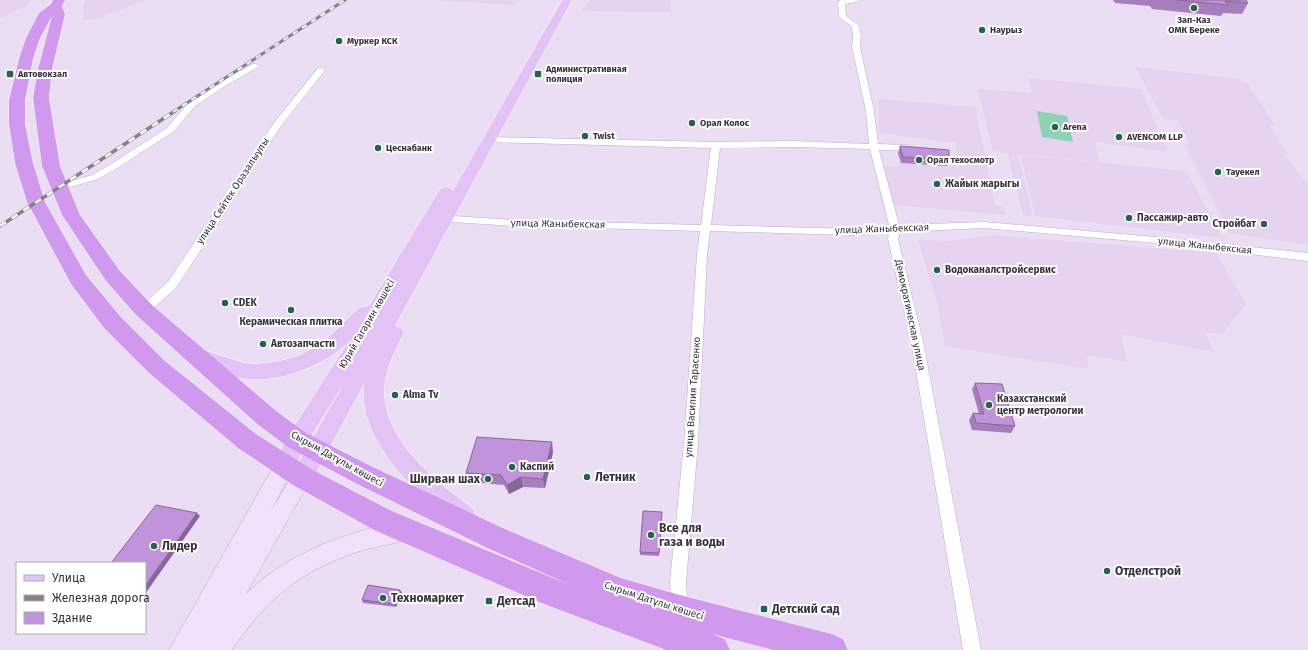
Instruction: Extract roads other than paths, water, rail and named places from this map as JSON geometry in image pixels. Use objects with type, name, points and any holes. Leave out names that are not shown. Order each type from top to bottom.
[{"type":"highway","name":"Сырым Датұлы көшесі","points":[[58,3],[59,14],[45,69],[41,98],[51,166],[71,215],[109,270],[144,310],[260,412],[307,445],[362,474],[494,538],[620,592],[680,610],[832,650]]},
{"type":"highway","name":"Сырым Датұлы көшесі","points":[[58,3],[44,16],[27,52],[17,100],[17,124],[24,163],[36,202],[78,279],[112,322],[164,372],[247,441],[293,471],[382,520],[552,593],[681,645],[714,650]]},
{"type":"highway","points":[[33,38],[54,35]]},
{"type":"highway","points":[[164,372],[193,354]]},
{"type":"main road","name":"Юрий Гагарин көшесі","points":[[200,650],[383,297],[431,218],[556,0]]},
{"type":"main road","name":"Юрий Гагарин көшесі","points":[[307,445],[408,286],[567,0]]},
{"type":"main road","points":[[408,286],[401,316],[378,369],[374,386],[376,414],[396,452],[406,465],[447,503],[494,538]]},
{"type":"main road","points":[[193,354],[231,368],[245,371],[257,372],[282,368],[307,359],[335,343],[383,297]]},
{"type":"main road","name":"Юрий Гагарин көшесі","points":[[181,650],[293,471]]},
{"type":"main road","points":[[217,650],[248,608],[265,592],[292,571],[319,556],[342,547],[384,534],[406,530]]},
{"type":"street","name":"Демократическая улица","points":[[857,0],[841,2],[843,17],[855,26],[857,36],[856,47],[870,111],[874,147],[895,229],[893,239],[917,341],[972,650]]},
{"type":"street","points":[[60,187],[95,177],[117,164],[170,130],[192,104],[222,84],[256,66]]},
{"type":"street","name":"улица Сейтек Оразалыулы","points":[[144,310],[172,285],[277,125],[321,70]]},
{"type":"street","points":[[488,140],[716,145],[792,144],[909,148]]},
{"type":"street","name":"улица Василия Тарасенко","points":[[681,645],[678,582],[691,443],[700,281],[716,145]]},
{"type":"street","name":"улица Жаныбекская","points":[[431,218],[520,223],[854,232],[984,225],[1163,241],[1308,257]]},
{"type":"railway","points":[[173,112],[345,0]]},
{"type":"railway","points":[[0,226],[175,111]]},
{"type":"place","name":"Зап-Каз ОМК Береке","points":[[1194,8]]},
{"type":"place","name":"Наурыз","points":[[982,30]]},
{"type":"place","name":"Муркер КСК","points":[[339,41]]},
{"type":"place","name":"Автовокзал","points":[[10,74]]},
{"type":"place","name":"Административная полиция","points":[[538,74]]},
{"type":"place","name":"Орал Колос","points":[[692,123]]},
{"type":"place","name":"Arena","points":[[1055,127]]},
{"type":"place","name":"Twist","points":[[585,136]]},
{"type":"place","name":"AVENCOM LLP","points":[[1119,137]]},
{"type":"place","name":"Цеснабанк","points":[[378,148]]},
{"type":"place","name":"Орал техосмотр","points":[[919,160]]},
{"type":"place","name":"Тауекел","points":[[1218,172]]},
{"type":"place","name":"Жайык жарыгы","points":[[937,184]]},
{"type":"place","name":"Пассажир-авто","points":[[1129,218]]},
{"type":"place","name":"Стройбат","points":[[1264,224]]},
{"type":"place","name":"Водоканалстройсервис","points":[[937,270]]},
{"type":"place","name":"CDEK","points":[[225,303]]},
{"type":"place","name":"Керамическая плитка","points":[[291,310]]},
{"type":"place","name":"Автозапчасти","points":[[263,344]]},
{"type":"place","name":"Alma Tv","points":[[395,395]]},
{"type":"place","name":"Казахстанский центр метрологии","points":[[989,405]]},
{"type":"place","name":"Каспий","points":[[512,467]]},
{"type":"place","name":"Летник","points":[[587,477]]},
{"type":"place","name":"Ширван шах","points":[[488,479]]},
{"type":"place","name":"Все для газа и воды","points":[[651,535]]},
{"type":"place","name":"Лидер","points":[[154,546]]},
{"type":"place","name":"Отделстрой","points":[[1107,571]]},
{"type":"place","name":"Техномаркет","points":[[383,598]]},
{"type":"place","name":"Детсад","points":[[489,601]]},
{"type":"place","name":"Детский сад","points":[[764,609]]}]
